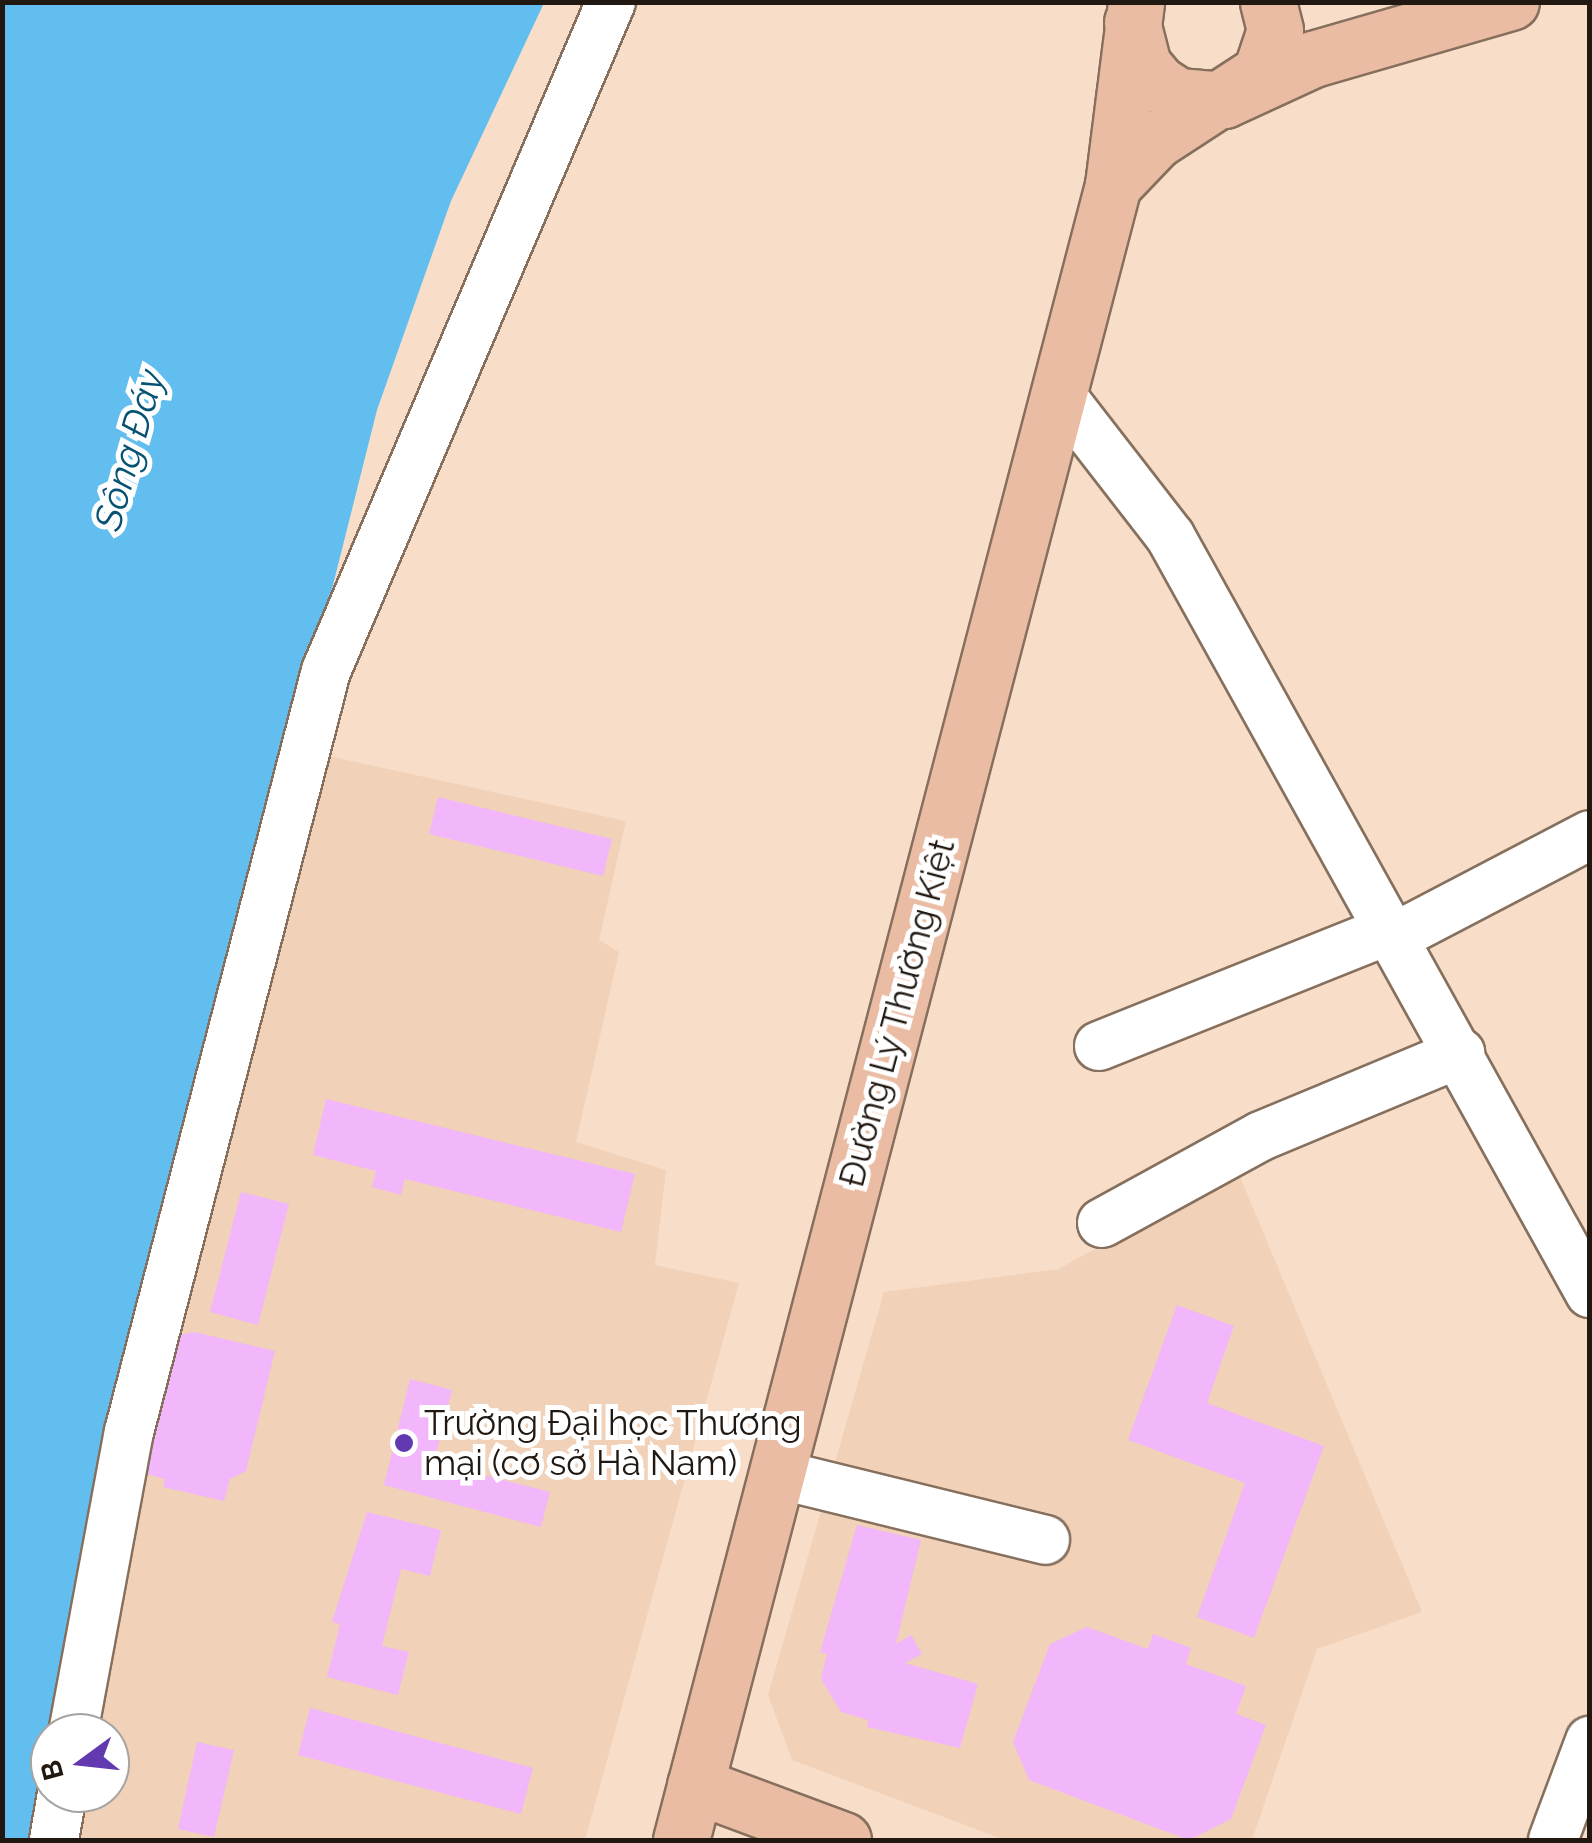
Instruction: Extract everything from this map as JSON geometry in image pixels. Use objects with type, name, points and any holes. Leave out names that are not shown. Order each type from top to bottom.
[{"type":"main road","points":[[1114,185],[1155,141],[1253,80],[1271,52],[1268,2]]},
{"type":"main road","points":[[1136,7],[1143,65],[1158,83],[1178,96],[1224,100],[1313,59],[1510,2]]},
{"type":"main road","name":"Đường Lý Thường Kiệt","points":[[681,1840],[1114,185],[1136,7]]},
{"type":"main road","points":[[695,1786],[843,1840]]},
{"type":"street","points":[[77,1713],[129,1432],[326,671],[611,2]]},
{"type":"street","points":[[1059,392],[1170,536],[1460,1053],[1572,1223],[1590,1293]]},
{"type":"street","points":[[1099,1046],[1393,933],[1590,835]]},
{"type":"street","points":[[1102,1224],[1261,1136],[1460,1053]]},
{"type":"street","points":[[776,1474],[1045,1540]]},
{"type":"street","points":[[1553,1840],[1590,1741]]},
{"type":"street","points":[[54,1840],[59,1813]]},
{"type":"shaded area","name":"Trường Đại học Thương mại (cơ sở Hà Nam)","points":[[292,748],[626,821],[599,940],[619,952],[576,1142],[666,1170],[655,1265],[739,1283],[585,1840],[35,1840],[40,1813],[130,1813],[130,1713],[60,1713],[153,1235]]},
{"type":"shaded area","name":"Trường Đại học Thương mại (cơ sở Hà Nam)","points":[[1238,1172],[1422,1612],[1317,1649],[1252,1840],[1005,1840],[792,1760],[768,1695],[884,1292],[1058,1269]]},
{"type":"water","name":"Sông Đáy","points":[[3,3],[544,3],[451,201],[377,410],[292,748],[153,1235],[60,1713],[30,1713],[30,1813],[39,1813],[35,1840],[3,1840]]},
{"type":"building","points":[[438,797],[612,839],[603,876],[429,834]]},
{"type":"building","points":[[326,1099],[635,1174],[621,1232],[405,1179],[401,1195],[372,1187],[376,1171],[313,1155]]},
{"type":"building","points":[[241,1192],[289,1204],[258,1325],[210,1312]]},
{"type":"building","points":[[1177,1305],[1234,1326],[1207,1403],[1324,1446],[1254,1638],[1197,1617],[1245,1483],[1128,1440]]},
{"type":"building","points":[[194,1332],[275,1351],[246,1471],[230,1479],[224,1501],[163,1487],[165,1479],[142,1473],[179,1335]]},
{"type":"building","points":[[410,1379],[452,1390],[434,1462],[550,1492],[541,1527],[384,1485]]},
{"type":"building","points":[[367,1512],[441,1530],[430,1576],[401,1569],[382,1646],[409,1652],[398,1695],[327,1677],[340,1624],[332,1622]]},
{"type":"building","points":[[857,1525],[921,1540],[896,1644],[911,1635],[922,1654],[905,1663],[978,1684],[960,1748],[867,1727],[868,1720],[841,1712],[821,1679],[827,1654],[820,1652]]},
{"type":"building","points":[[1087,1627],[1148,1649],[1153,1634],[1191,1648],[1186,1664],[1246,1686],[1236,1714],[1266,1725],[1231,1819],[1189,1840],[1029,1780],[1013,1742],[1050,1644]]},
{"type":"building","points":[[310,1708],[533,1768],[521,1814],[298,1755]]},
{"type":"building","points":[[197,1742],[234,1750],[214,1837],[178,1829]]},
{"type":"place","name":"Trường Đại học Thương mại (cơ sở Hà Nam)","points":[[404,1443]]}]
